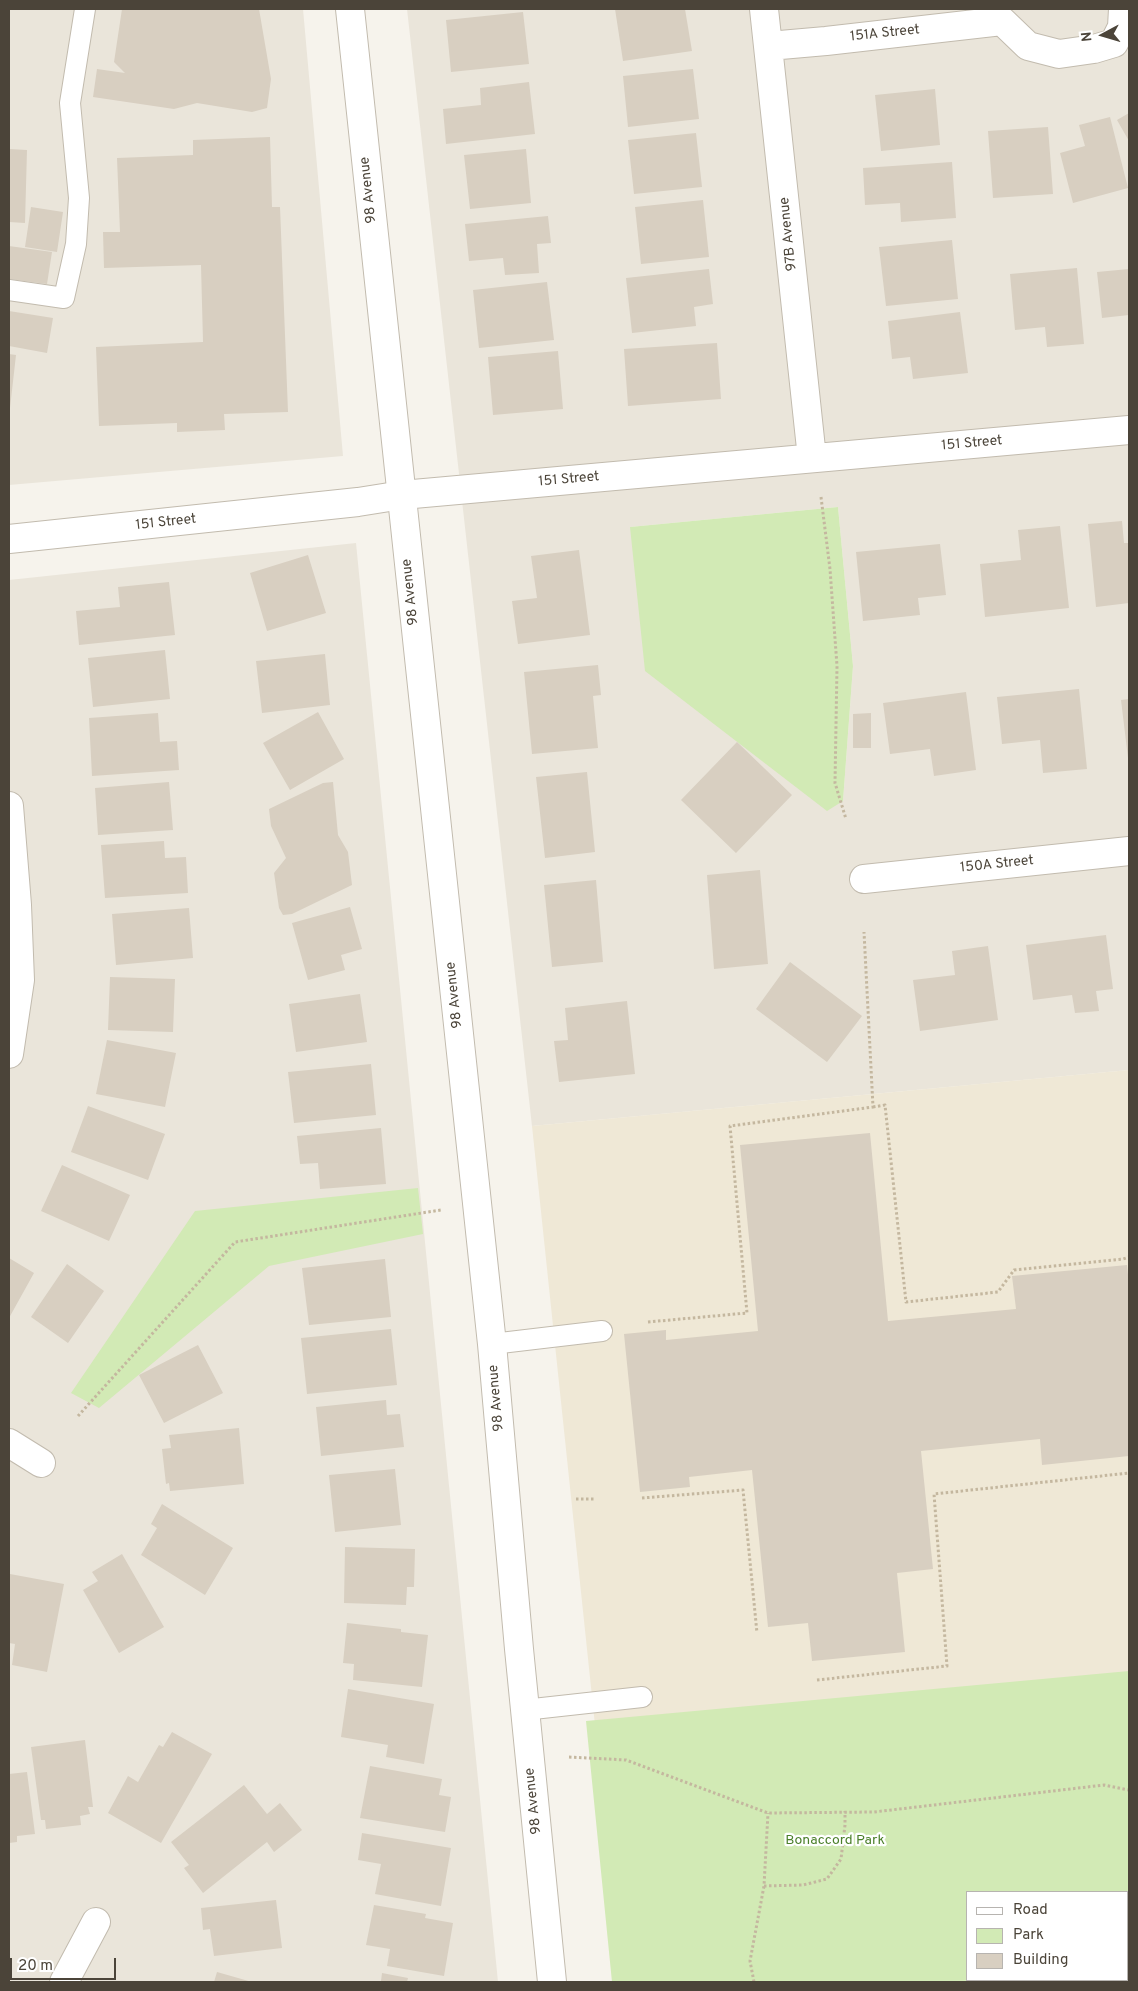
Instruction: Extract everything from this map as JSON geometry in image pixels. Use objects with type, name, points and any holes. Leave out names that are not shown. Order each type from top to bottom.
[{"type":"street","name":"98 Avenue","points":[[350,9],[492,1344],[524,1710],[552,1982]]},
{"type":"street","name":"97B Avenue","points":[[764,9],[812,458]]},
{"type":"street","name":"151A Street","points":[[769,46],[826,41],[1005,15],[1028,46],[1060,54],[1094,49],[1114,43],[1122,27],[1123,9]]},
{"type":"street","name":"151 Street","points":[[9,539],[358,502],[402,495],[1129,430]]},
{"type":"street","points":[[9,806],[17,905],[20,980],[9,1054]]},
{"type":"street","name":"150A Street","points":[[864,879],[1129,851]]},
{"type":"street","points":[[9,1443],[41,1463]]},
{"type":"street","points":[[64,1982],[96,1922]]},
{"type":"lane","points":[[9,290],[64,298],[76,244],[79,198],[70,103],[85,9]]},
{"type":"lane","points":[[492,1344],[602,1331]]},
{"type":"lane","points":[[524,1710],[642,1697]]},
{"type":"path","points":[[821,497],[830,569],[838,666],[835,783],[846,819]]},
{"type":"path","points":[[864,932],[873,1107]]},
{"type":"path","points":[[648,1322],[746,1313],[730,1126],[885,1105],[906,1302],[998,1292],[1014,1270],[1129,1257]]},
{"type":"path","points":[[78,1416],[235,1242],[441,1210]]},
{"type":"path","points":[[816,1680],[947,1666],[934,1494],[1129,1473]]},
{"type":"path","points":[[642,1498],[743,1490],[757,1633]]},
{"type":"path","points":[[576,1499],[594,1499]]},
{"type":"path","points":[[569,1757],[626,1760],[768,1813],[874,1812],[1104,1785],[1129,1790]]},
{"type":"path","points":[[764,1886],[803,1885],[827,1879],[841,1859],[845,1825],[844,1811]]},
{"type":"path","points":[[754,1982],[750,1961],[764,1886],[768,1813]]},
{"type":"shaded area","points":[[9,9],[303,9],[343,456],[9,485]]},
{"type":"shaded area","points":[[407,9],[1129,9],[1129,1070],[532,1126]],"holes":[[[838,507],[853,666],[843,801],[630,527]]]},
{"type":"shaded area","points":[[356,543],[498,1982],[9,1982],[9,580]]},
{"type":"shaded area","points":[[1129,1070],[1129,1982],[622,1982],[532,1126]]},
{"type":"green space","points":[[838,507],[853,666],[843,801],[827,811],[645,671],[630,527]]},
{"type":"green space","points":[[418,1188],[423,1234],[269,1266],[99,1408],[71,1393],[195,1211]]},
{"type":"green space","name":"Bonaccord Park","points":[[1129,1671],[1129,1982],[612,1982],[586,1721]]},
{"type":"building","points":[[122,9],[259,9],[271,79],[267,108],[252,112],[197,103],[174,109],[93,97],[97,69],[125,73],[114,62]]},
{"type":"building","points":[[615,9],[685,9],[692,51],[623,61]]},
{"type":"building","points":[[523,12],[529,64],[451,72],[446,20]]},
{"type":"building","points":[[693,69],[699,119],[628,127],[623,76]]},
{"type":"building","points":[[529,82],[535,134],[446,144],[443,109],[481,105],[480,88]]},
{"type":"building","points":[[935,89],[940,145],[881,151],[875,95]]},
{"type":"building","points":[[1129,113],[1129,141],[1117,120]]},
{"type":"building","points":[[1110,117],[1128,188],[1073,203],[1060,153],[1085,146],[1079,125]]},
{"type":"building","points":[[1048,127],[1053,194],[993,198],[988,131]]},
{"type":"building","points":[[696,133],[702,187],[634,194],[628,140]]},
{"type":"building","points":[[270,137],[272,207],[280,207],[288,412],[224,414],[225,430],[177,432],[177,423],[99,426],[96,347],[203,342],[201,265],[104,268],[103,232],[120,232],[117,158],[193,155],[193,140]]},
{"type":"building","points":[[9,149],[27,150],[25,223],[9,222]]},
{"type":"building","points":[[526,149],[531,203],[470,209],[464,155]]},
{"type":"building","points":[[952,162],[956,218],[901,222],[900,203],[865,205],[863,168]]},
{"type":"building","points":[[703,200],[709,257],[641,264],[635,207]]},
{"type":"building","points":[[31,207],[63,212],[57,252],[25,247]]},
{"type":"building","points":[[548,216],[551,243],[537,244],[539,273],[505,275],[503,258],[469,261],[465,224]]},
{"type":"building","points":[[952,240],[958,299],[886,306],[879,247]]},
{"type":"building","points":[[9,246],[52,252],[47,284],[9,279]]},
{"type":"building","points":[[1077,268],[1084,344],[1047,347],[1045,327],[1015,330],[1010,274]]},
{"type":"building","points":[[709,269],[713,304],[694,307],[696,326],[632,333],[626,278]]},
{"type":"building","points":[[1129,269],[1129,315],[1102,318],[1097,272]]},
{"type":"building","points":[[547,282],[554,340],[479,348],[473,290]]},
{"type":"building","points":[[9,311],[53,318],[47,353],[9,346]]},
{"type":"building","points":[[960,312],[968,373],[913,379],[910,357],[892,359],[888,321]]},
{"type":"building","points":[[717,343],[721,399],[628,406],[624,349]]},
{"type":"building","points":[[558,351],[563,409],[493,415],[488,357]]},
{"type":"building","points":[[9,354],[16,355],[10,408],[9,408]]},
{"type":"building","points":[[1122,521],[1124,543],[1129,543],[1129,603],[1096,607],[1088,524]]},
{"type":"building","points":[[1060,526],[1069,608],[985,617],[980,564],[1021,560],[1018,530]]},
{"type":"building","points":[[940,544],[946,595],[918,598],[920,615],[863,621],[856,552]]},
{"type":"building","points":[[579,550],[590,635],[518,644],[512,601],[537,598],[531,556]]},
{"type":"building","points":[[308,555],[326,613],[267,631],[250,573]]},
{"type":"building","points":[[169,582],[175,635],[79,645],[76,611],[120,607],[118,587]]},
{"type":"building","points":[[165,650],[170,699],[93,707],[88,658]]},
{"type":"building","points":[[325,654],[330,705],[262,713],[256,661]]},
{"type":"building","points":[[598,665],[601,695],[593,696],[598,748],[532,754],[524,672]]},
{"type":"building","points":[[1079,689],[1087,769],[1043,773],[1040,740],[1002,744],[997,697]]},
{"type":"building","points":[[966,692],[976,770],[934,776],[930,749],[890,754],[883,703]]},
{"type":"building","points":[[1129,699],[1129,757],[1128,758],[1121,700]]},
{"type":"building","points":[[318,712],[344,759],[290,790],[263,743]]},
{"type":"building","points":[[158,713],[160,742],[177,741],[179,770],[92,776],[89,718]]},
{"type":"building","points":[[871,713],[871,748],[853,748],[853,714]]},
{"type":"building","points":[[737,742],[792,795],[736,853],[681,800]]},
{"type":"building","points":[[587,772],[595,852],[545,858],[536,777]]},
{"type":"building","points":[[169,782],[173,830],[98,835],[95,788]]},
{"type":"building","points":[[333,782],[338,835],[348,852],[352,885],[292,914],[283,915],[279,908],[274,873],[286,858],[271,826],[269,809],[323,783]]},
{"type":"building","points":[[164,841],[165,858],[186,857],[188,893],[105,898],[101,845]]},
{"type":"building","points":[[760,870],[768,964],[714,969],[707,875]]},
{"type":"building","points":[[596,880],[603,962],[552,967],[544,885]]},
{"type":"building","points":[[350,907],[362,949],[341,955],[345,970],[308,980],[292,923]]},
{"type":"building","points":[[189,908],[193,958],[116,965],[112,914]]},
{"type":"building","points":[[1106,935],[1113,989],[1096,991],[1099,1011],[1075,1013],[1072,995],[1033,1000],[1026,945]]},
{"type":"building","points":[[988,946],[998,1020],[920,1031],[913,980],[955,975],[952,951]]},
{"type":"building","points":[[790,962],[862,1016],[827,1062],[756,1009]]},
{"type":"building","points":[[110,977],[175,979],[173,1032],[108,1030]]},
{"type":"building","points":[[360,994],[367,1042],[296,1052],[289,1004]]},
{"type":"building","points":[[627,1001],[635,1074],[559,1082],[554,1041],[568,1040],[565,1008]]},
{"type":"building","points":[[107,1040],[176,1053],[165,1107],[96,1094]]},
{"type":"building","points":[[371,1064],[376,1115],[294,1123],[288,1072]]},
{"type":"building","points":[[88,1106],[165,1134],[148,1180],[71,1152]]},
{"type":"building","points":[[381,1128],[386,1184],[320,1189],[318,1163],[300,1164],[297,1136]]},
{"type":"building","points":[[870,1133],[888,1321],[1016,1309],[1012,1276],[1127,1265],[1129,1284],[1129,1456],[1042,1465],[1040,1439],[921,1451],[933,1569],[897,1573],[905,1652],[812,1661],[808,1623],[768,1627],[752,1470],[689,1477],[690,1487],[640,1492],[624,1334],[666,1330],[666,1340],[758,1331],[740,1145]]},
{"type":"building","points":[[62,1165],[130,1195],[109,1241],[41,1211]]},
{"type":"building","points":[[9,1258],[34,1273],[9,1318]]},
{"type":"building","points":[[385,1259],[391,1317],[309,1325],[302,1268]]},
{"type":"building","points":[[67,1264],[104,1291],[68,1343],[31,1317]]},
{"type":"building","points":[[391,1329],[397,1385],[307,1394],[301,1338]]},
{"type":"building","points":[[198,1345],[223,1393],[164,1423],[139,1375]]},
{"type":"building","points":[[386,1400],[387,1415],[400,1414],[404,1447],[321,1456],[316,1407]]},
{"type":"building","points":[[239,1428],[244,1484],[170,1491],[169,1483],[166,1484],[162,1449],[171,1448],[169,1435]]},
{"type":"building","points":[[395,1469],[401,1525],[335,1532],[329,1475]]},
{"type":"building","points":[[162,1504],[233,1548],[205,1595],[141,1555],[157,1528],[151,1524]]},
{"type":"building","points":[[345,1547],[415,1549],[414,1587],[407,1587],[406,1605],[344,1603]]},
{"type":"building","points":[[122,1554],[164,1627],[119,1653],[83,1590],[98,1581],[92,1572]]},
{"type":"building","points":[[10,1574],[64,1584],[47,1672],[12,1665],[15,1644],[9,1643]]},
{"type":"building","points":[[347,1623],[401,1629],[401,1632],[428,1635],[422,1687],[353,1680],[354,1664],[343,1663]]},
{"type":"building","points":[[348,1689],[434,1704],[424,1764],[386,1757],[388,1745],[341,1737]]},
{"type":"building","points":[[172,1732],[212,1754],[161,1843],[108,1813],[128,1776],[138,1782],[159,1745],[163,1747]]},
{"type":"building","points":[[85,1740],[93,1807],[88,1807],[90,1814],[80,1816],[81,1825],[46,1829],[45,1820],[41,1820],[31,1747]]},
{"type":"building","points":[[370,1766],[442,1779],[439,1795],[451,1797],[445,1832],[360,1818]]},
{"type":"building","points":[[27,1772],[35,1834],[17,1836],[17,1842],[9,1843],[9,1774]]},
{"type":"building","points":[[244,1785],[267,1814],[280,1803],[302,1830],[274,1852],[267,1842],[203,1893],[184,1868],[189,1865],[171,1842]]},
{"type":"building","points":[[362,1833],[451,1848],[441,1906],[375,1894],[381,1864],[358,1860]]},
{"type":"building","points":[[276,1900],[282,1948],[214,1956],[210,1929],[203,1930],[201,1908]]},
{"type":"building","points":[[374,1905],[426,1914],[425,1918],[453,1923],[444,1976],[387,1966],[390,1949],[366,1945]]},
{"type":"building","points":[[217,1972],[252,1982],[214,1982]]},
{"type":"building","points":[[382,1973],[408,1978],[407,1982],[381,1981]]}]
